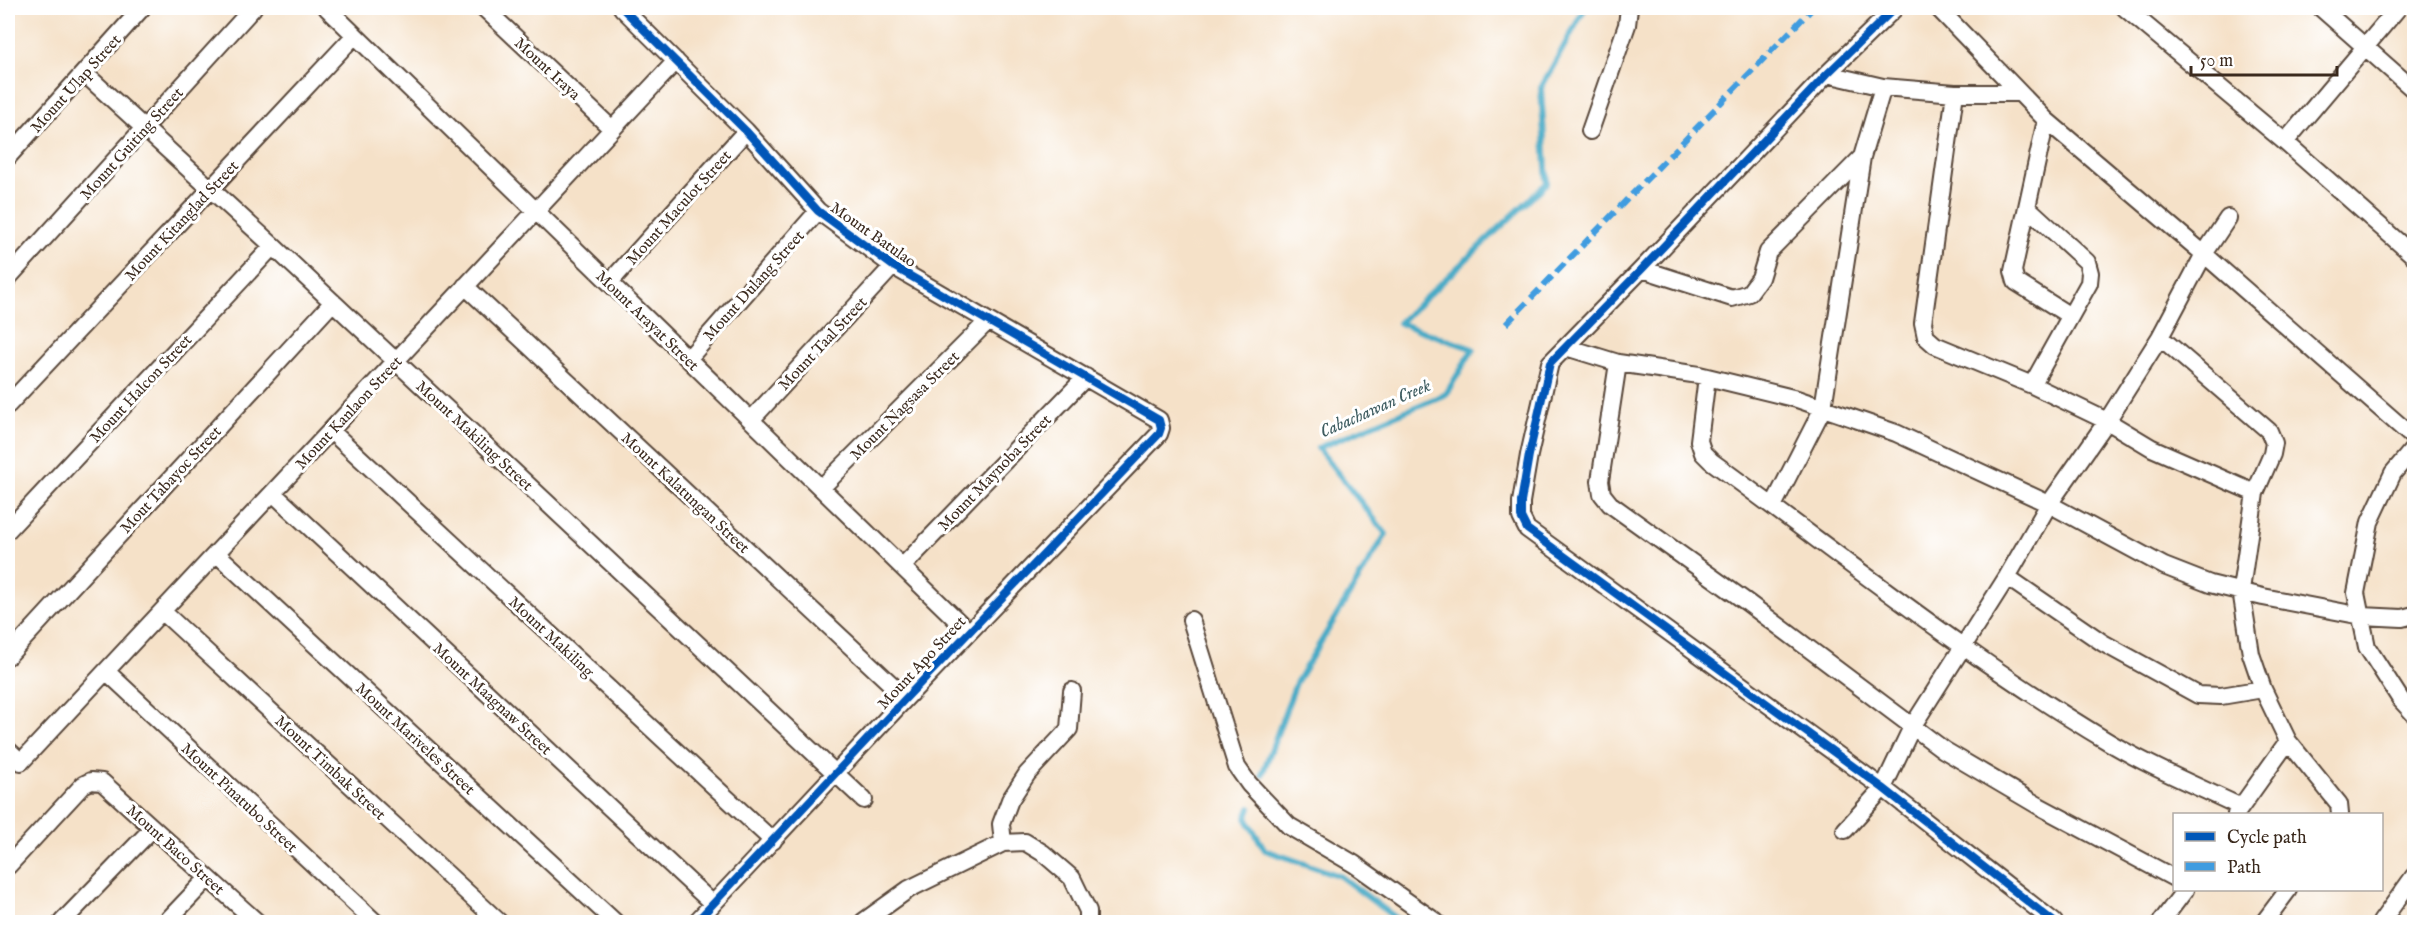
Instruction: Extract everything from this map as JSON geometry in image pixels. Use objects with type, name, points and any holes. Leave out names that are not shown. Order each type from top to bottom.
[{"type":"street","name":"Mount Ulap Street","points":[[8,157],[142,8]]},
{"type":"street","name":"Mount Guiting Street","points":[[8,278],[253,8]]},
{"type":"street","name":"Mount Arayat Street","points":[[327,8],[969,632]]},
{"type":"street","name":"Mount Iraya","points":[[484,8],[612,129]]},
{"type":"street","name":"Mount Batulao","points":[[622,8],[746,131],[818,211],[892,266],[1159,420]]},
{"type":"street","points":[[1590,131],[1627,25],[1629,8]]},
{"type":"street","points":[[1895,8],[1827,74],[1550,363],[1529,455],[1521,502],[1521,517],[1527,529],[1883,788],[2054,922]]},
{"type":"street","points":[[1938,8],[2046,120],[2415,438]]},
{"type":"street","points":[[2125,8],[2285,142],[2415,256]]},
{"type":"street","points":[[2321,8],[2415,90]]},
{"type":"street","points":[[2285,142],[2398,8]]},
{"type":"street","name":"Mount Kitanglad Street","points":[[8,405],[355,35]]},
{"type":"street","name":"Mount Kanlaon Street","points":[[8,750],[21,762],[676,61]]},
{"type":"street","name":"Mount Makiling Street","points":[[84,73],[211,188],[864,800]]},
{"type":"street","points":[[1827,74],[1883,87],[1954,93],[2019,93]]},
{"type":"street","points":[[1773,506],[1823,408],[1862,157],[1883,87]]},
{"type":"street","points":[[1954,93],[1923,323],[1926,337],[1935,345],[2032,385],[2107,421],[2152,448],[2255,493]]},
{"type":"street","points":[[2046,120],[2013,271],[2016,282],[2070,316]]},
{"type":"street","name":"Mount Maculot Street","points":[[610,282],[746,131]]},
{"type":"street","points":[[1642,269],[1731,298],[1749,293],[1760,278],[1768,252],[1862,157]]},
{"type":"street","points":[[2027,207],[2086,262],[2090,273],[2089,283],[2032,385]]},
{"type":"street","name":"Mount Dulang Street","points":[[688,359],[818,211]]},
{"type":"street","points":[[1845,830],[1883,788],[1912,727],[2007,577],[2049,504],[2107,421],[2160,337],[2204,254],[2228,218]]},
{"type":"street","name":"Mount Halcon Street","points":[[8,530],[273,246]]},
{"type":"street","name":"Mount Taal Street","points":[[751,420],[892,266]]},
{"type":"street","name":"Mount Kalatungan Street","points":[[465,286],[906,698]]},
{"type":"street","name":"Mout Tabayoc Street","points":[[8,656],[333,302]]},
{"type":"street","name":"Mount Nagsasa Street","points":[[821,488],[987,322]]},
{"type":"street","points":[[2160,337],[2268,431],[2274,443],[2272,454],[2255,493],[2241,590],[2251,654],[2263,689],[2288,741],[2339,804],[2340,813]]},
{"type":"street","points":[[1566,346],[1618,363],[1707,377],[1823,408],[1896,433],[2049,504],[2164,566],[2210,584],[2361,616],[2402,618],[2415,615]]},
{"type":"street","points":[[1618,363],[1600,481],[1602,494],[1610,504],[1748,603],[1944,750],[2039,806],[2173,877]]},
{"type":"street","name":"Mount Maynoba Street","points":[[902,567],[1086,377]]},
{"type":"street","points":[[1707,377],[1699,441],[1703,453],[1711,461],[1963,647],[2108,742],[2239,811],[2288,741]]},
{"type":"street","name":"Mount Apo Street","points":[[696,922],[906,698],[1159,434],[1161,428],[1159,420]]},
{"type":"street","name":"Mount Makiling","points":[[331,431],[773,841]]},
{"type":"street","points":[[2415,448],[2393,472],[2370,522],[2356,593],[2367,648],[2401,700],[2415,714]]},
{"type":"street","name":"Mount Maagnaw Street","points":[[273,493],[713,904]]},
{"type":"street","name":"Mount Mariveles Street","points":[[216,553],[615,922]]},
{"type":"street","points":[[2007,577],[2103,643],[2198,695],[2221,696],[2263,689]]},
{"type":"street","name":"Mount Timbak Street","points":[[162,611],[499,922]]},
{"type":"street","points":[[1191,620],[1236,766],[1249,784],[1289,826],[1354,864],[1436,922]]},
{"type":"street","name":"Mount Pinatubo Street","points":[[106,671],[375,922]]},
{"type":"street","points":[[1003,843],[1001,824],[1010,800],[1027,774],[1069,729],[1072,691]]},
{"type":"street","name":"Mount Baco Street","points":[[9,860],[83,785],[92,781],[102,782],[257,922]]},
{"type":"street","points":[[62,922],[153,828]]},
{"type":"street","points":[[863,922],[909,889],[1003,843],[1025,842],[1043,853],[1072,878],[1088,911],[1088,922]]},
{"type":"street","points":[[2381,922],[2415,876]]},
{"type":"street","points":[[166,922],[208,878]]},
{"type":"street","points":[[2161,922],[2184,891]]},
{"type":"street","points":[[2264,922],[2288,891]]},
{"type":"waterway","name":"Cabachawan Creek","points":[[1262,775],[1296,683],[1386,534],[1318,448],[1446,394],[1473,349],[1399,323],[1547,183],[1541,88],[1585,8]]},
{"type":"waterway","name":"Cabachawan Creek","points":[[1250,808],[1246,818],[1265,850],[1340,876],[1401,922]]},
{"type":"marked path","points":[[1506,324],[1813,8]]},
{"type":"cycle path","points":[[622,8],[746,131],[818,211],[893,266],[1159,420],[1161,428],[1159,434],[906,698],[696,922]]},
{"type":"cycle path","points":[[1895,8],[1827,74],[1550,363],[1529,455],[1521,502],[1521,517],[1527,529],[1883,788],[2054,922]]}]
